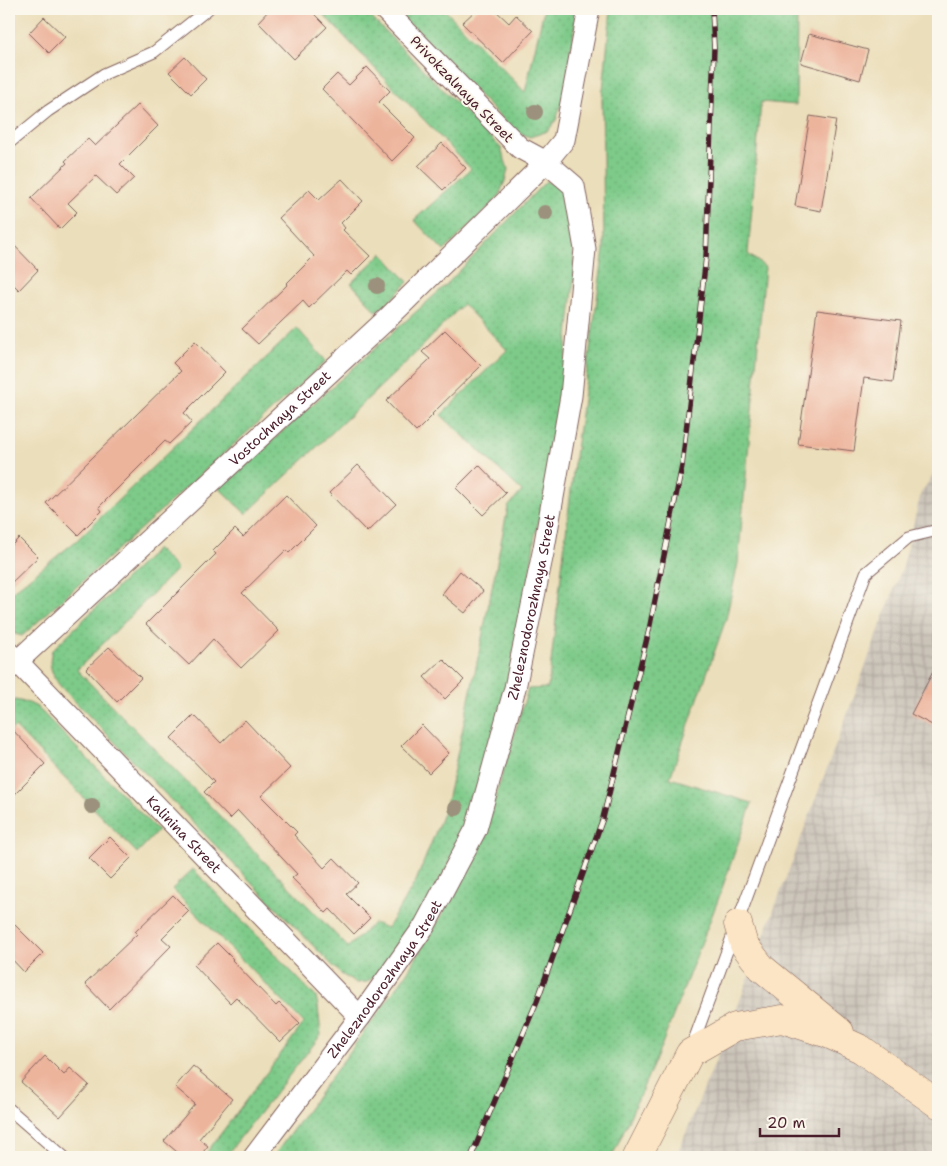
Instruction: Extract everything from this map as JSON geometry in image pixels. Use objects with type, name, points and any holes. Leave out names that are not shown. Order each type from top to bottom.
[{"type":"main road","points":[[738,924],[744,945],[762,968],[861,1049],[938,1104]]},
{"type":"main road","points":[[638,1157],[690,1052],[735,1027],[782,1019],[828,1034],[861,1049]]},
{"type":"street","name":"Privokzalnaya Street","points":[[384,9],[520,148],[546,162]]},
{"type":"street","points":[[546,162],[564,140],[589,9]]},
{"type":"street","name":"Vostochnaya Street","points":[[12,661],[386,320],[546,162]]},
{"type":"street","name":"Zheleznodorozhnaya Street","points":[[254,1157],[360,1017],[425,925],[476,828],[515,688],[544,548],[571,396],[585,249],[574,186],[546,162]]},
{"type":"street","name":"Kalinina Street","points":[[12,661],[360,1017]]},
{"type":"lane","points":[[9,143],[48,111],[104,74],[154,52],[208,9]]},
{"type":"lane","points":[[690,1052],[866,574],[909,537],[938,530]]},
{"type":"lane","points":[[9,1109],[64,1157]]},
{"type":"shaded area","points":[[938,468],[938,1157],[676,1157],[733,1019],[903,566],[921,493]]},
{"type":"green space","points":[[318,9],[363,9],[501,148],[508,169],[498,198],[444,251],[414,220],[471,169]]},
{"type":"green space","points":[[394,9],[444,9],[525,92],[544,9],[577,9],[565,94],[556,120],[548,131],[530,137],[514,131]]},
{"type":"green space","points":[[611,9],[797,9],[796,105],[761,102],[748,254],[765,267],[738,563],[726,619],[670,778],[752,803],[718,900],[659,1052],[612,1157],[273,1157],[405,976],[442,915],[490,815],[528,689],[548,688],[574,464],[604,249],[602,100]]},
{"type":"green space","points":[[546,181],[566,191],[575,271],[551,469],[535,536],[528,588],[508,679],[472,818],[422,918],[381,972],[367,982],[356,983],[341,974],[331,964],[61,687],[51,669],[52,650],[157,549],[177,569],[77,670],[348,947],[374,923],[387,928],[416,881],[446,806],[508,507],[522,491],[441,415],[507,350],[463,304],[417,352],[246,514],[219,488],[446,285]]},
{"type":"green space","points":[[382,253],[408,282],[385,306],[376,311],[351,283]]},
{"type":"green space","points":[[297,328],[326,361],[22,636],[9,632],[9,587],[13,591],[76,541]]},
{"type":"green space","points":[[15,700],[37,707],[158,831],[137,853],[15,727],[9,733],[9,701]]},
{"type":"green space","points":[[193,869],[316,997],[318,1006],[321,1035],[225,1157],[204,1156],[304,1023],[172,889]]},
{"type":"building","points":[[270,9],[309,9],[327,27],[294,59],[258,22]]},
{"type":"building","points":[[477,9],[494,9],[509,23],[516,15],[533,31],[503,63],[462,23]]},
{"type":"building","points":[[44,17],[65,37],[49,53],[29,33]]},
{"type":"building","points":[[809,34],[868,50],[860,80],[801,63]]},
{"type":"building","points":[[185,57],[206,79],[191,94],[169,72]]},
{"type":"building","points":[[367,67],[390,91],[379,102],[415,138],[392,161],[322,89],[337,74],[349,85]]},
{"type":"building","points":[[138,105],[158,126],[120,164],[134,178],[116,195],[96,176],[68,203],[77,212],[60,229],[31,198],[67,163],[65,161],[88,139],[95,146]]},
{"type":"building","points":[[810,116],[836,120],[821,211],[795,206]]},
{"type":"building","points":[[442,143],[466,168],[443,190],[418,166]]},
{"type":"building","points":[[342,179],[363,201],[341,223],[345,228],[343,230],[370,256],[351,275],[347,271],[309,308],[303,301],[258,344],[242,329],[314,256],[279,218],[309,190],[319,200]]},
{"type":"building","points":[[9,240],[38,270],[19,290],[9,280]]},
{"type":"building","points":[[817,310],[901,321],[893,382],[864,378],[854,451],[798,444]]},
{"type":"building","points":[[445,330],[481,366],[416,432],[386,401],[430,359],[422,352]]},
{"type":"building","points":[[195,341],[225,372],[184,413],[192,422],[169,444],[165,441],[99,507],[102,511],[78,535],[46,503],[181,371],[173,363]]},
{"type":"building","points":[[358,465],[396,504],[367,532],[329,493]]},
{"type":"building","points":[[479,465],[506,493],[483,515],[456,488]]},
{"type":"building","points":[[286,495],[316,526],[289,553],[286,550],[242,593],[279,631],[241,668],[213,639],[189,665],[146,624],[216,554],[213,551],[235,529],[243,537]]},
{"type":"building","points":[[19,538],[38,557],[9,585],[9,548]]},
{"type":"building","points":[[460,571],[483,591],[465,613],[442,594]]},
{"type":"building","points":[[109,647],[141,678],[117,702],[86,669]]},
{"type":"building","points":[[443,659],[464,680],[445,699],[424,677]]},
{"type":"building","points":[[938,662],[938,728],[911,714]]},
{"type":"building","points":[[194,715],[221,743],[245,720],[290,768],[261,796],[297,832],[294,835],[324,868],[334,858],[358,883],[346,894],[370,918],[354,934],[330,909],[326,913],[292,878],[297,874],[238,811],[230,819],[204,792],[214,782],[171,738]]},
{"type":"building","points":[[422,725],[449,753],[429,773],[401,746]]},
{"type":"building","points":[[9,726],[45,764],[9,800]]},
{"type":"building","points":[[110,837],[131,858],[110,879],[89,858]]},
{"type":"building","points":[[173,895],[189,911],[162,938],[171,946],[109,1009],[85,984],[137,934],[135,932]]},
{"type":"building","points":[[9,919],[43,953],[24,972],[9,956]]},
{"type":"building","points":[[217,943],[276,1006],[279,1003],[300,1023],[280,1042],[236,997],[230,1003],[194,965]]},
{"type":"building","points":[[45,1056],[64,1075],[70,1068],[89,1085],[60,1117],[21,1082]]},
{"type":"building","points":[[193,1066],[232,1099],[199,1139],[208,1146],[199,1157],[183,1157],[164,1141],[195,1104],[175,1087]]},
{"type":"railway","points":[[471,1157],[537,1001],[603,818],[649,630],[682,466],[706,257],[714,48],[712,9]]}]
